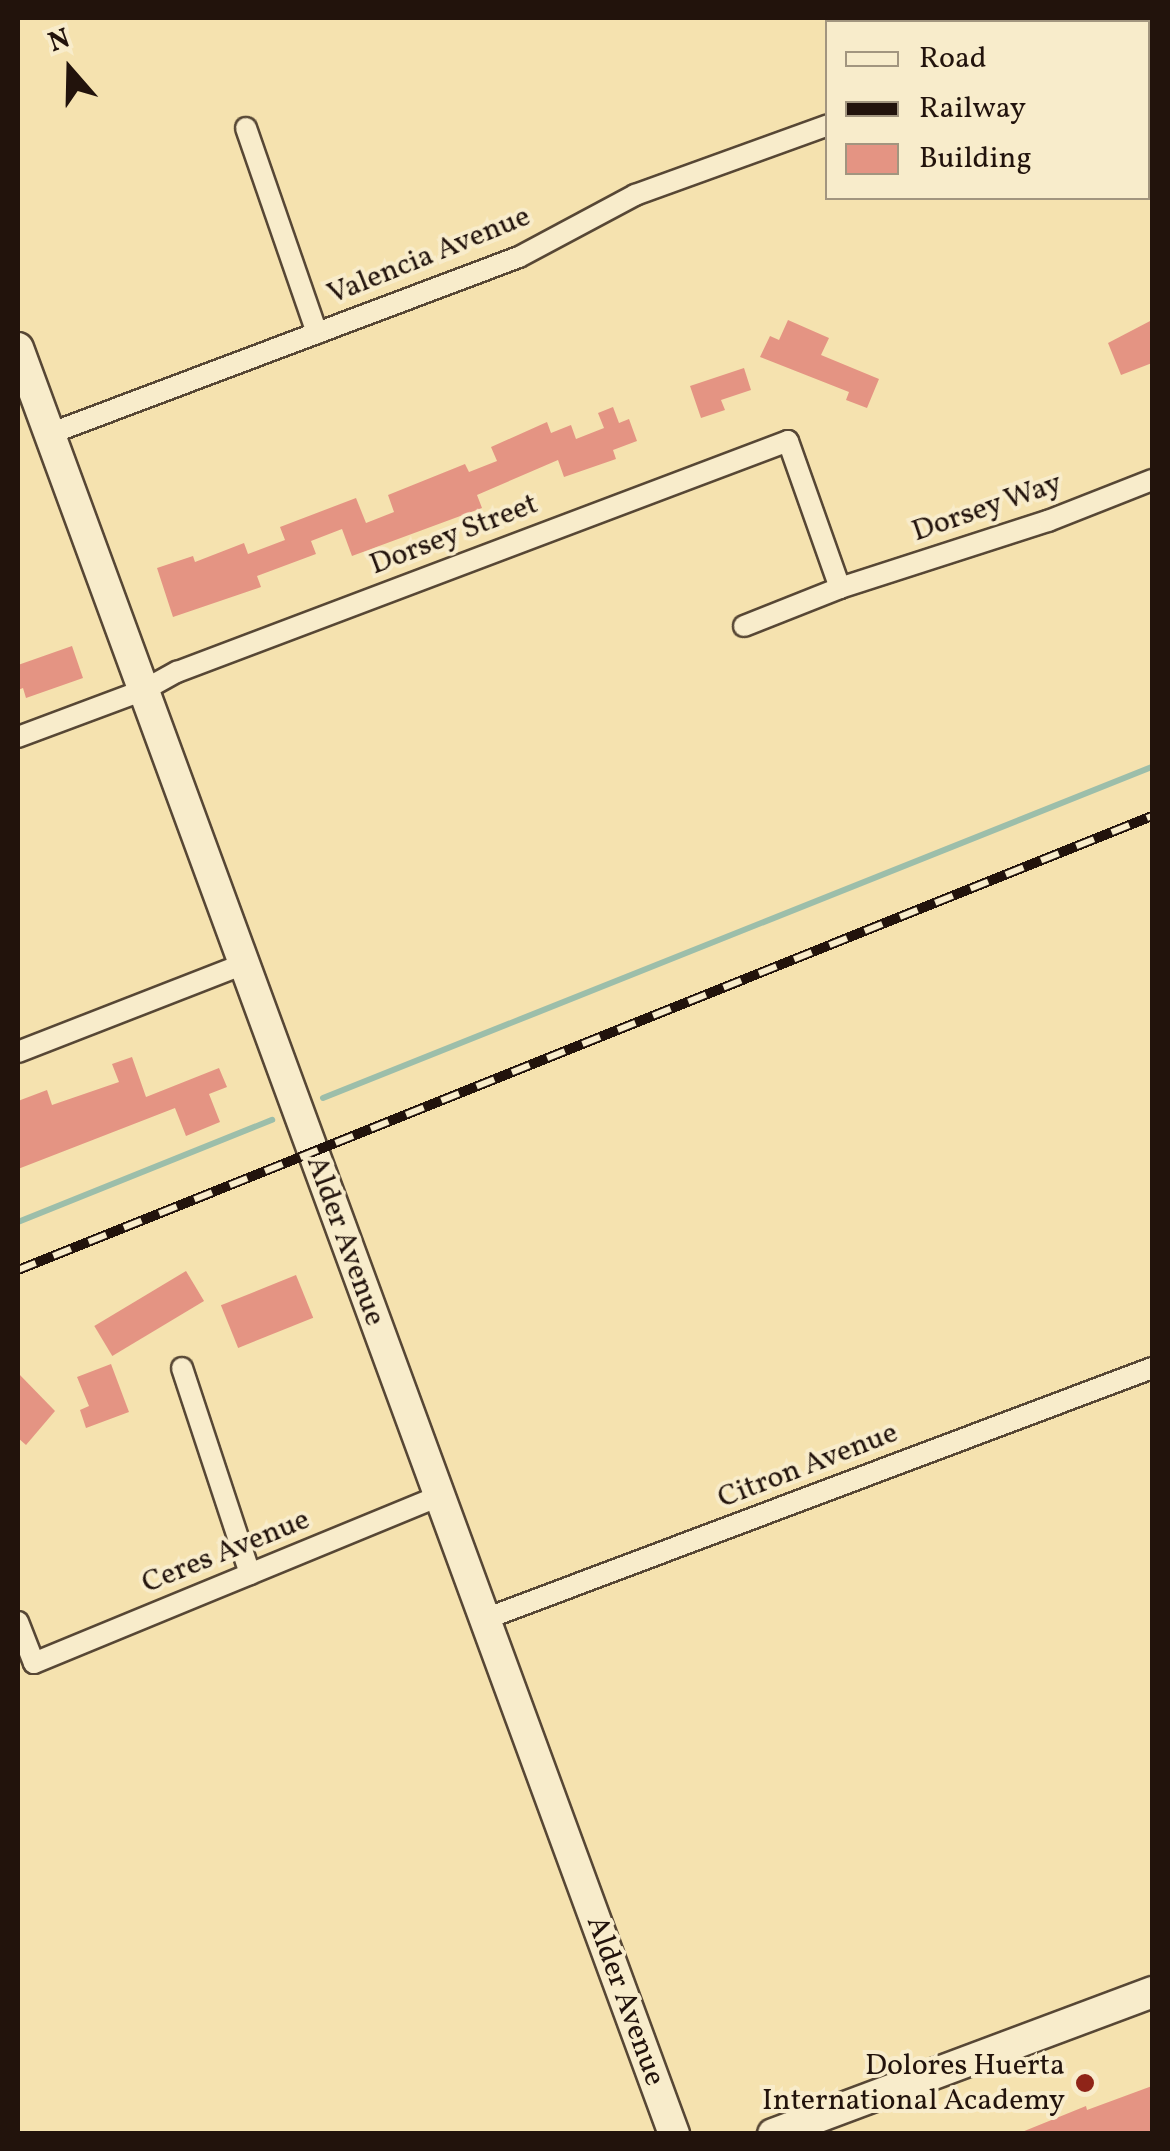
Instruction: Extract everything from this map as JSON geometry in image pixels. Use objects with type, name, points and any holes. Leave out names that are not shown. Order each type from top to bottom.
[{"type":"main road","name":"Alder Avenue","points":[[18,348],[674,2134]]},
{"type":"main road","points":[[774,2134],[1152,1992]]},
{"type":"street","name":"Valencia Avenue","points":[[49,434],[518,257],[635,196],[825,125]]},
{"type":"street","points":[[246,128],[316,333]]},
{"type":"street","name":"Dorsey Street","points":[[18,737],[144,690],[177,672],[788,441],[840,588]]},
{"type":"street","name":"Dorsey Way","points":[[744,626],[840,588],[1048,521],[1152,480]]},
{"type":"street","points":[[18,1052],[244,964]]},
{"type":"street","points":[[182,1368],[250,1574]]},
{"type":"street","name":"Citron Avenue","points":[[485,1619],[1152,1368]]},
{"type":"street","name":"Ceres Avenue","points":[[18,1622],[34,1662],[440,1496]]},
{"type":"building","points":[[788,320],[829,338],[821,355],[879,379],[867,408],[846,400],[849,392],[760,357],[770,336],[779,340]]},
{"type":"building","points":[[1152,320],[1152,363],[1121,375],[1108,343]]},
{"type":"building","points":[[744,368],[751,390],[721,400],[725,410],[701,418],[690,386]]},
{"type":"building","points":[[613,407],[619,423],[629,419],[637,441],[613,450],[616,459],[564,477],[558,460],[477,495],[482,508],[352,556],[342,529],[311,541],[316,554],[257,576],[261,587],[173,617],[157,568],[193,556],[195,562],[244,543],[248,554],[285,540],[280,527],[356,498],[366,523],[394,512],[388,495],[465,464],[469,472],[497,461],[491,447],[547,422],[551,433],[571,425],[576,439],[604,428],[598,413]]},
{"type":"building","points":[[72,646],[83,678],[26,698],[23,688],[18,690],[18,665]]},
{"type":"building","points":[[132,1057],[146,1097],[219,1068],[227,1087],[209,1094],[220,1122],[186,1136],[175,1108],[18,1169],[18,1101],[47,1090],[52,1105],[119,1082],[112,1064]]},
{"type":"building","points":[[186,1271],[204,1301],[112,1356],[94,1326]]},
{"type":"building","points":[[296,1275],[313,1318],[238,1348],[221,1305]]},
{"type":"building","points":[[111,1364],[129,1412],[86,1428],[80,1410],[89,1406],[77,1377]]},
{"type":"building","points":[[18,1373],[55,1411],[26,1445],[18,1438]]},
{"type":"building","points":[[1152,2086],[1152,2134],[1017,2134],[1086,2106],[1087,2110]]},
{"type":"waterway","points":[[323,1098],[1152,767]]},
{"type":"waterway","points":[[18,1222],[272,1120]]},
{"type":"railway","points":[[18,1270],[1152,816]]},
{"type":"place","name":"Dolores Huerta International Academy","points":[[1085,2083]]}]
